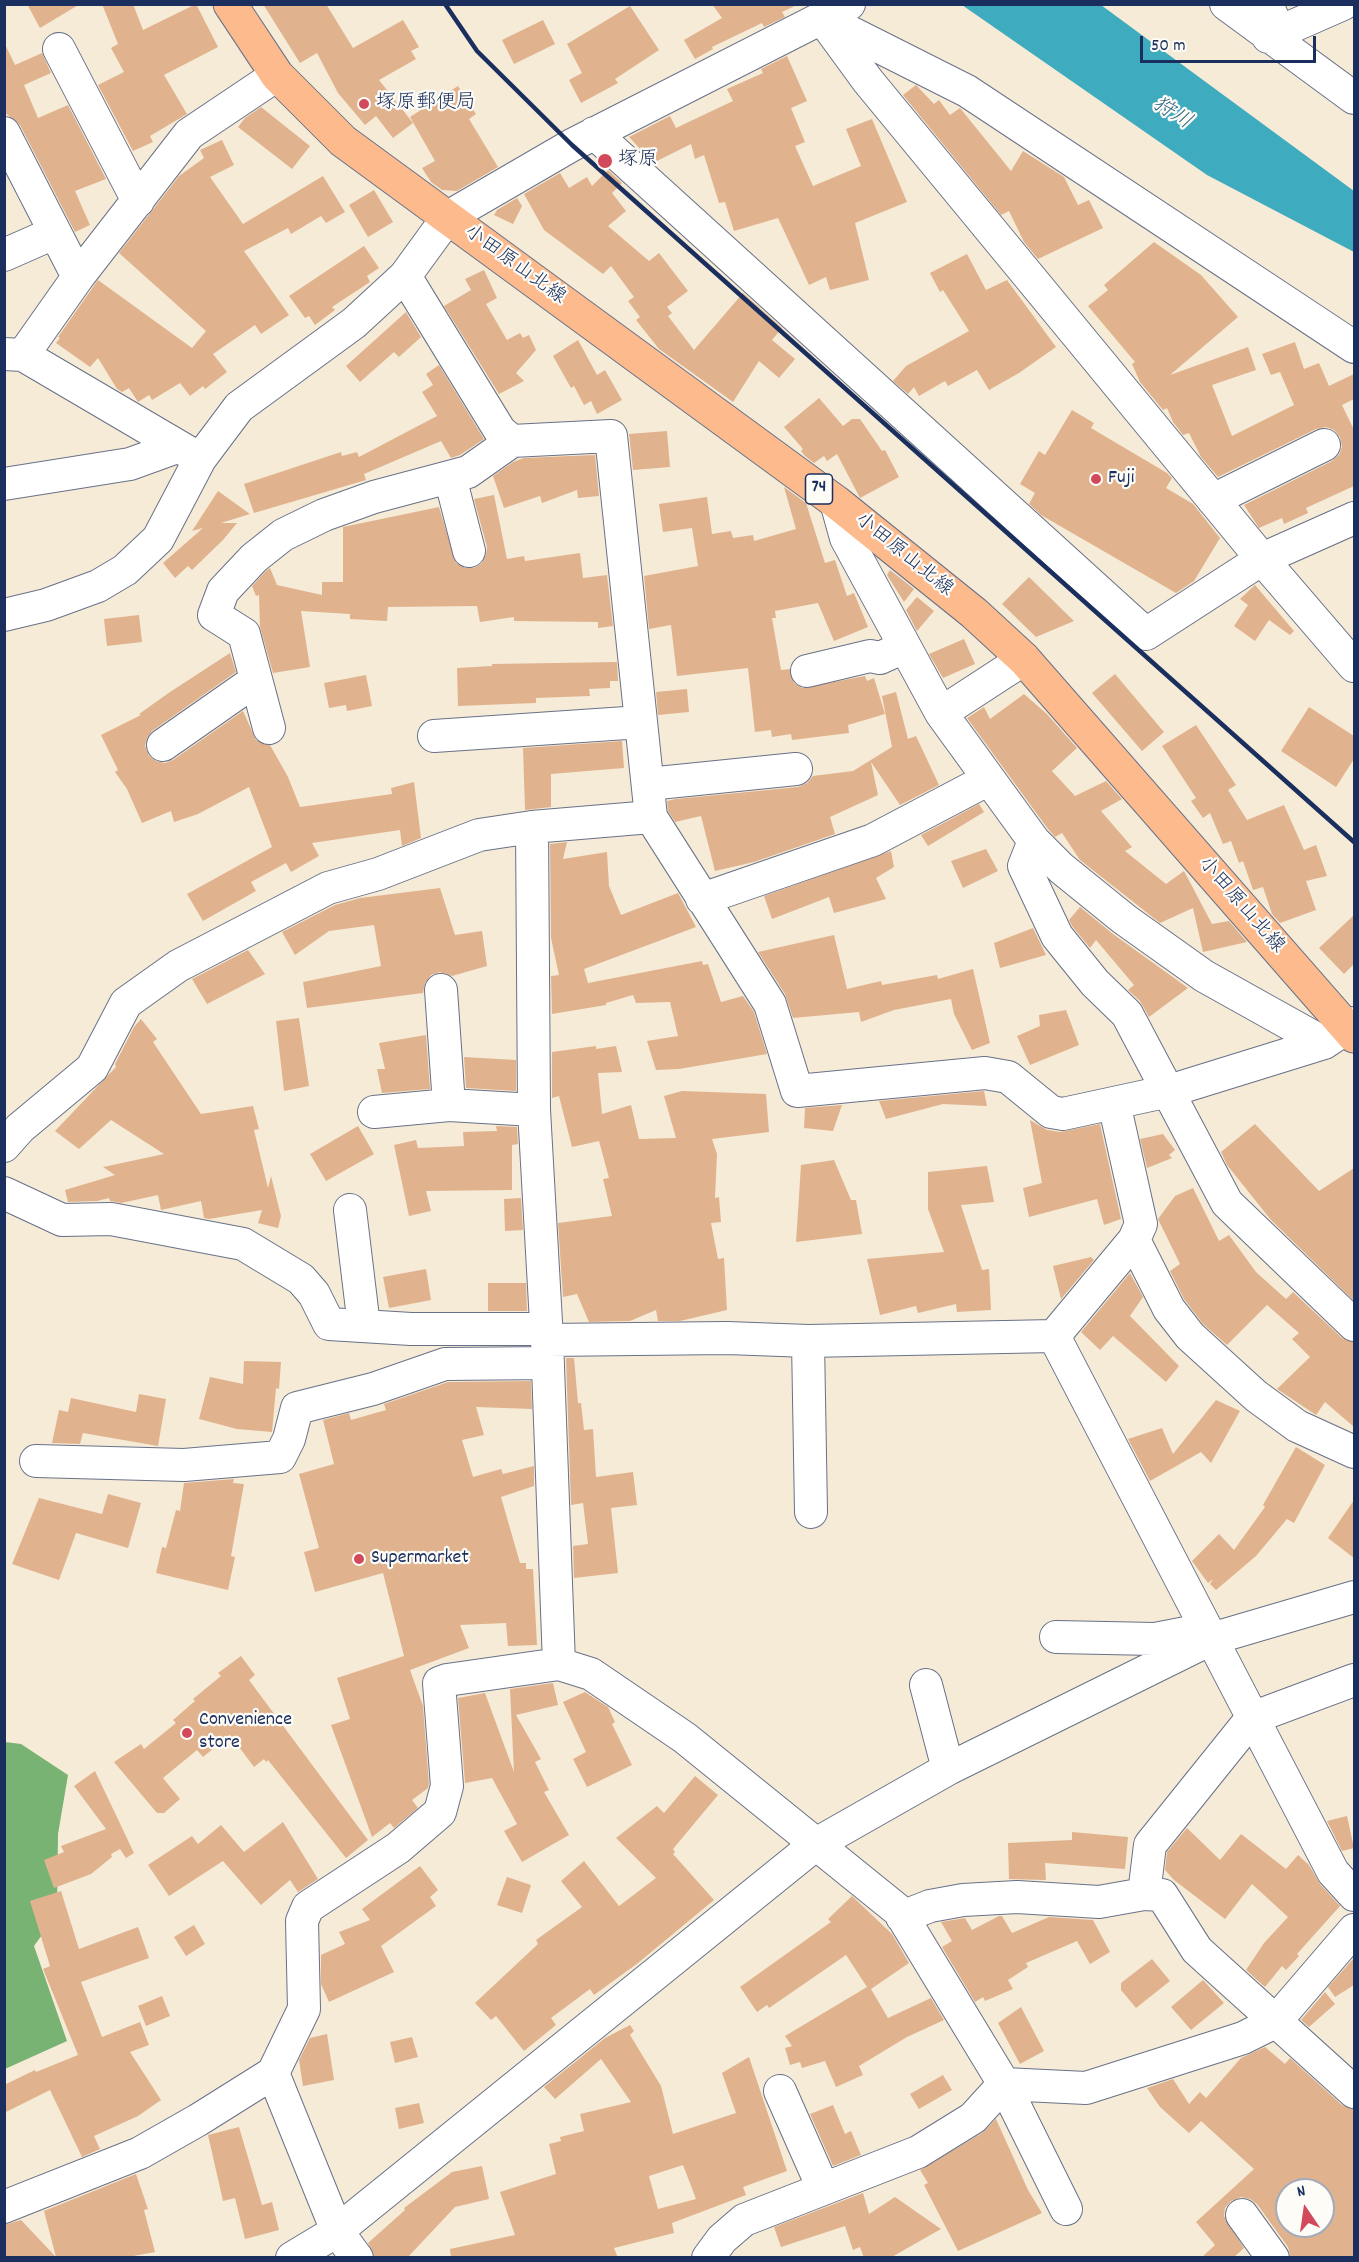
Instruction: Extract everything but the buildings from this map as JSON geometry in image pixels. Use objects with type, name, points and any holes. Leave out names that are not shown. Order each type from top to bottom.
[{"type":"main road","name":"小田原山北線","points":[[230,4],[277,75],[343,141],[836,502],[974,613],[1024,659],[1345,1032]]},
{"type":"street","points":[[1226,4],[1271,24],[1354,98]]},
{"type":"street","points":[[1271,24],[1343,4]]},
{"type":"street","points":[[4,615],[46,605],[98,586],[125,570],[158,539],[188,453],[239,407],[354,323],[405,276],[448,217],[594,133],[835,11]]},
{"type":"street","points":[[835,11],[967,92],[1354,347]]},
{"type":"street","points":[[835,11],[868,81],[1262,559],[1354,666]]},
{"type":"street","points":[[58,50],[138,201]]},
{"type":"street","points":[[188,453],[14,354],[78,277],[189,134],[277,75]]},
{"type":"street","points":[[4,133],[78,277]]},
{"type":"street","points":[[594,133],[1146,634],[1262,559],[1354,518]]},
{"type":"street","points":[[4,255],[54,233]]},
{"type":"street","points":[[405,276],[500,431],[512,441]]},
{"type":"street","points":[[269,728],[244,634],[214,615],[223,591],[254,558],[283,535],[324,515],[374,497],[450,477],[484,463],[512,441],[611,436],[651,817],[770,1004],[796,1091],[985,1073],[1008,1077],[1052,1112],[1063,1114],[1169,1091],[1345,1032]]},
{"type":"street","points":[[1213,500],[1324,445]]},
{"type":"street","points":[[4,484],[188,453]]},
{"type":"street","points":[[450,477],[469,551]]},
{"type":"street","points":[[836,502],[846,538],[941,713],[987,780],[1034,841],[1061,868],[1124,919],[1195,969],[1345,1032]]},
{"type":"street","points":[[807,671],[870,656],[880,658],[904,647]]},
{"type":"street","points":[[941,713],[1024,659]]},
{"type":"street","points":[[163,745],[256,681]]},
{"type":"street","points":[[434,736],[641,722]]},
{"type":"street","points":[[648,784],[796,769]]},
{"type":"street","points":[[702,898],[873,840],[987,780]]},
{"type":"street","points":[[4,1146],[20,1128],[92,1068],[126,1003],[178,966],[328,888],[378,874],[479,836],[532,827],[651,817]]},
{"type":"street","points":[[532,827],[534,1110],[547,1344],[559,1664]]},
{"type":"street","points":[[1034,841],[1024,866],[1057,936],[1095,983],[1127,1014],[1227,1203],[1354,1324]]},
{"type":"street","points":[[441,990],[449,1106]]},
{"type":"street","points":[[4,1193],[62,1220],[111,1219],[243,1244],[301,1279],[314,1294],[329,1324],[411,1329],[547,1344],[727,1338],[808,1341],[1054,1336],[1134,1240],[1141,1224],[1114,1103]]},
{"type":"street","points":[[374,1112],[449,1106],[534,1110]]},
{"type":"street","points":[[350,1210],[364,1326]]},
{"type":"street","points":[[1134,1240],[1169,1309],[1190,1336],[1256,1396],[1297,1426],[1354,1452]]},
{"type":"street","points":[[1054,1336],[1333,1872],[1354,1895]]},
{"type":"street","points":[[808,1341],[812,1512]]},
{"type":"street","points":[[36,1461],[184,1465],[280,1457],[289,1439],[297,1408],[373,1389],[445,1364],[547,1344]]},
{"type":"street","points":[[292,2258],[337,2231],[816,1844],[948,1769],[1211,1639],[1354,1597]]},
{"type":"street","points":[[1056,1637],[1155,1639],[1186,1633],[1211,1639]]},
{"type":"street","points":[[4,2207],[140,2153],[198,2121],[273,2073],[304,2009],[302,1921],[308,1907],[398,1848],[440,1812],[447,1786],[439,1683],[559,1664],[591,1674],[685,1738],[902,1917],[1004,2084],[1066,2208]]},
{"type":"street","points":[[1144,1894],[1150,1845],[1252,1718],[1354,1680]]},
{"type":"street","points":[[926,1685],[948,1769]]},
{"type":"street","points":[[902,1917],[930,1906],[963,1900],[1017,1897],[1099,1902],[1144,1894],[1162,1895],[1197,1950],[1354,2092]]},
{"type":"street","points":[[1004,2084],[1086,2088],[1224,2045],[1275,2022],[1354,1930]]},
{"type":"street","points":[[273,2073],[337,2231],[357,2258]]},
{"type":"street","points":[[708,2258],[722,2239],[744,2220],[918,2152],[974,2118],[1004,2084]]},
{"type":"street","points":[[780,2091],[822,2188]]},
{"type":"street","points":[[1242,2215],[1273,2258]]},
{"type":"green space","points":[[5,1742],[21,1744],[68,1775],[58,1834],[57,1914],[34,1946],[67,2041],[5,2069]]},
{"type":"water","name":"狩川","points":[[962,5],[1101,5],[1354,191],[1354,252],[1207,175]]},
{"type":"railway","points":[[445,4],[477,51],[572,145],[1354,842]]},
{"type":"place","name":"塚原郵便局","points":[[364,104]]},
{"type":"place","name":"塚原","points":[[605,161]]},
{"type":"place","name":"Fuji","points":[[1096,479]]},
{"type":"place","name":"Supermarket","points":[[359,1559]]},
{"type":"place","name":"Convenience store","points":[[187,1733]]}]
